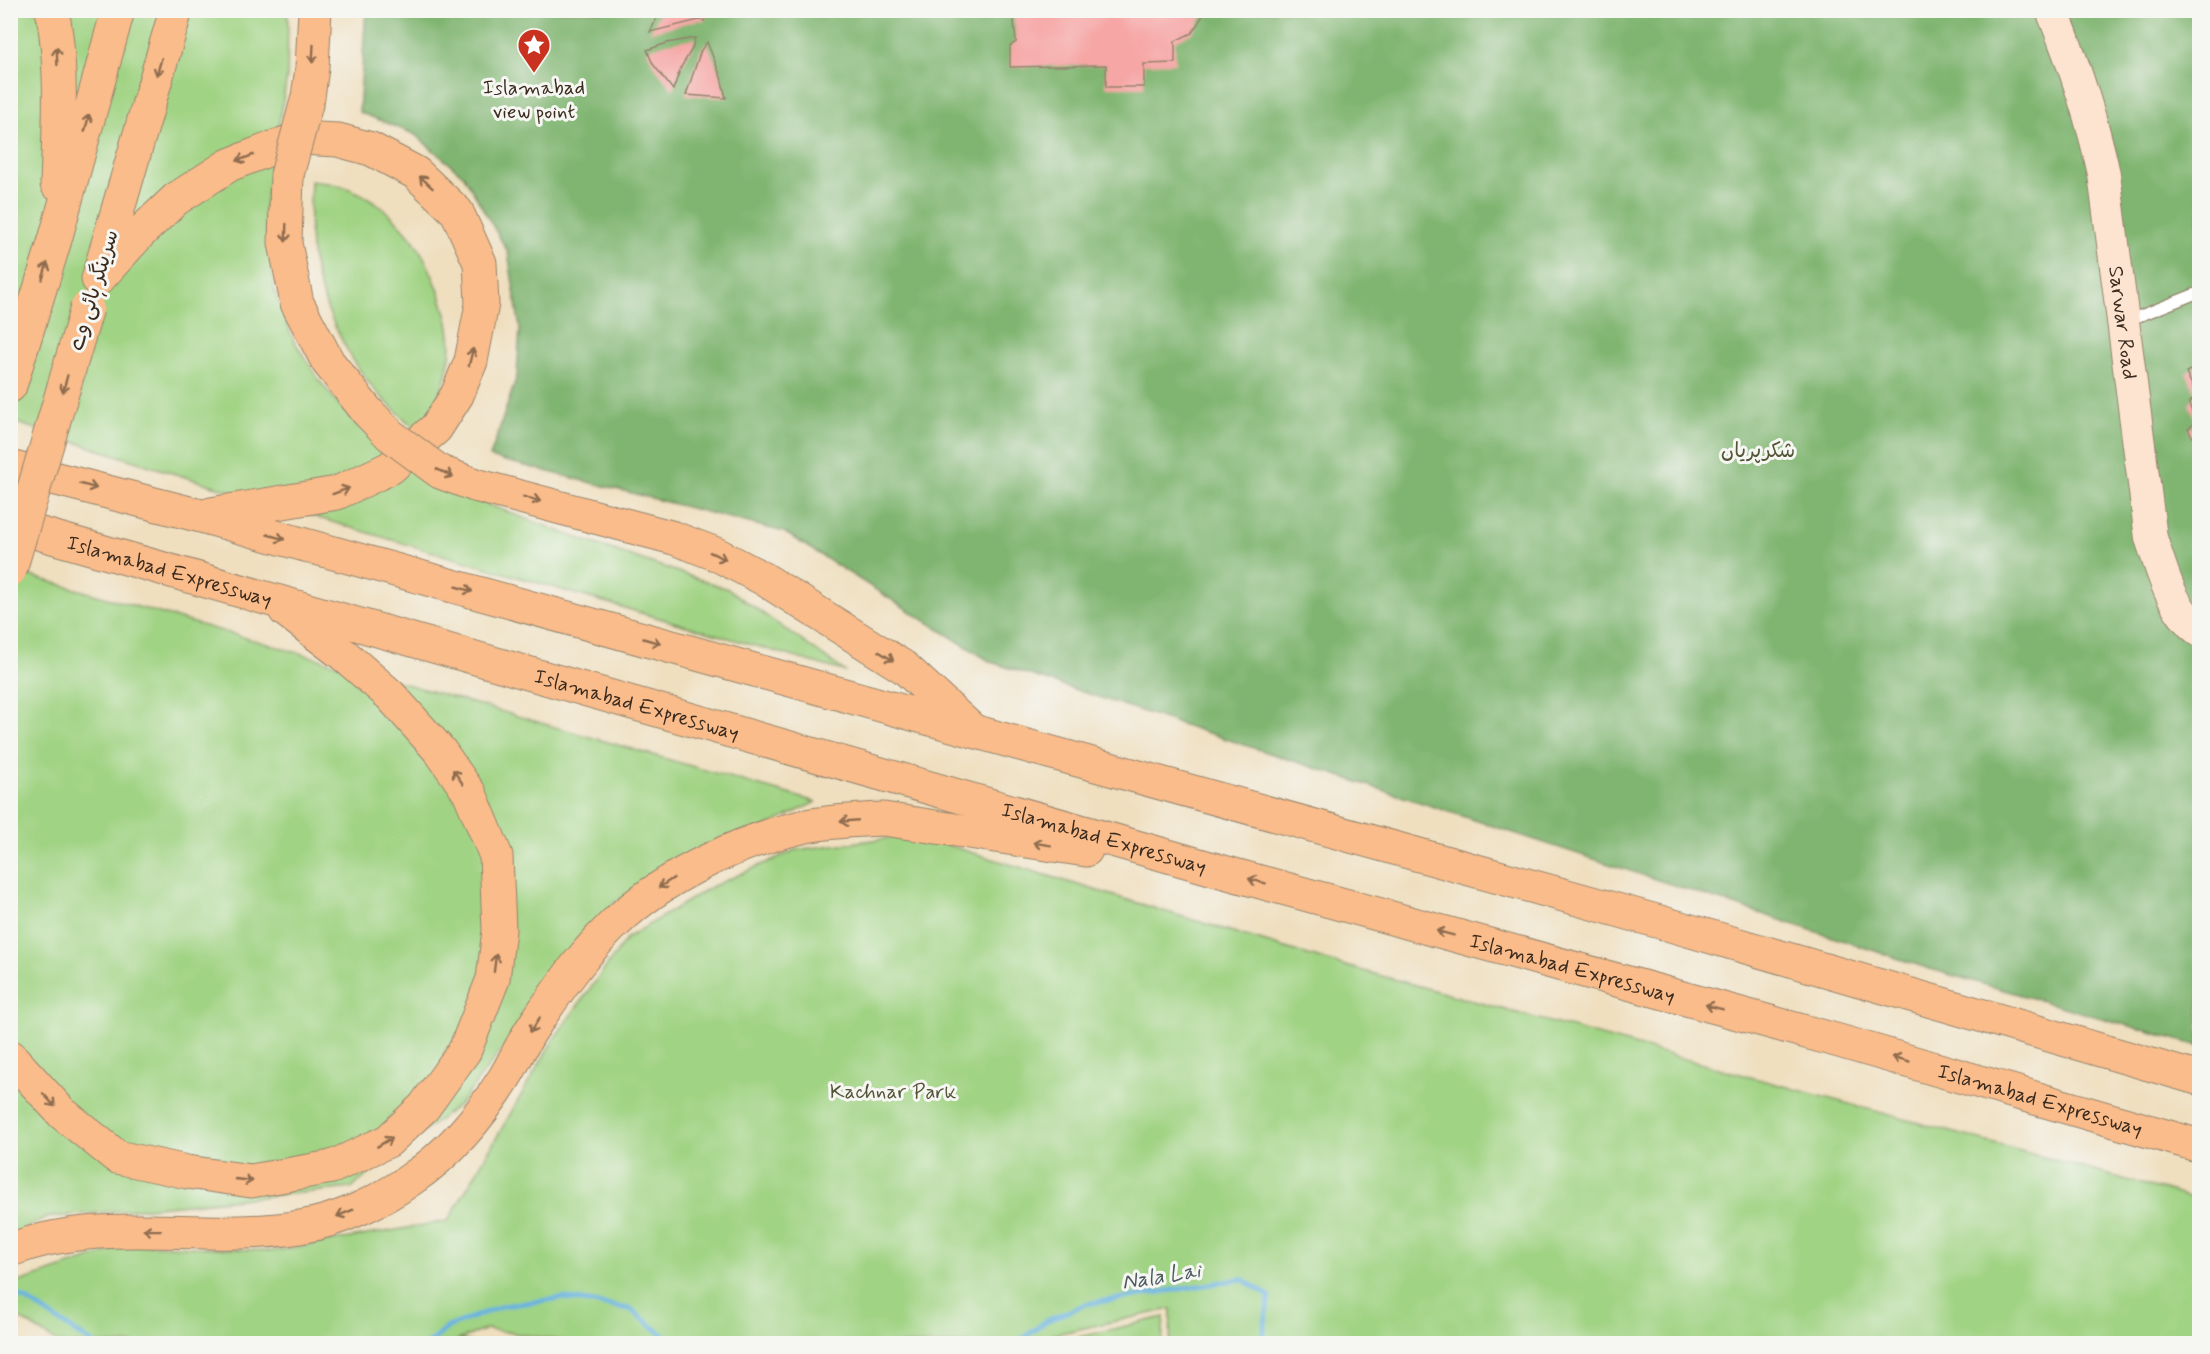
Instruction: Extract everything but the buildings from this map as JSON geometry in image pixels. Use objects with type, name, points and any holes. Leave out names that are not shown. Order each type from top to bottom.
[{"type":"highway","points":[[52,10],[56,29],[60,124],[55,240]]},
{"type":"highway","points":[[10,386],[55,240],[118,10]]},
{"type":"highway","name":"سرینگر ہائی وے","points":[[10,570],[176,10]]},
{"type":"highway","points":[[315,10],[308,97],[287,175],[285,243],[297,303],[328,362],[367,411],[390,435],[440,472],[475,485],[674,538],[716,554],[764,579],[905,668],[975,732]]},
{"type":"highway","points":[[92,293],[141,232],[176,200],[229,165],[298,138],[338,140],[371,149],[416,173],[457,212],[480,263],[482,304],[471,361],[457,395],[436,428],[390,468],[337,493],[201,516]]},
{"type":"highway","points":[[10,467],[201,516],[1660,922],[2199,1079]]},
{"type":"highway","name":"Islamabad Expressway","points":[[10,525],[1224,872],[1839,1041],[2199,1146]]},
{"type":"highway","points":[[10,1056],[62,1113],[117,1157],[187,1172],[251,1181],[332,1167],[388,1141],[424,1107],[465,1050],[493,980],[499,930],[496,856],[470,794],[440,751],[390,695],[271,600]]},
{"type":"highway","points":[[14,1248],[51,1238],[87,1232],[259,1231],[301,1227],[328,1220],[379,1198],[409,1181],[440,1158],[463,1136],[506,1076],[531,1030],[554,996],[622,916],[679,875],[768,837],[805,826],[884,819],[1224,872]]},
{"type":"main road","name":"Sarwar Road","points":[[2052,10],[2074,68],[2104,174],[2151,538],[2169,590],[2184,616],[2198,629]]},
{"type":"lane","points":[[2124,323],[2199,292]]},
{"type":"green space","points":[[11,11],[288,11],[287,77],[264,211],[275,292],[293,339],[318,379],[357,426],[423,480],[572,536],[728,589],[846,672],[322,519],[11,421]]},
{"type":"green space","name":"شکرپریاں","points":[[366,11],[2199,11],[2199,1046],[1927,968],[991,662],[784,532],[490,457],[517,376],[520,329],[508,252],[464,176],[414,134],[359,112]]},
{"type":"green space","points":[[311,181],[347,188],[378,205],[395,219],[414,241],[431,272],[444,308],[450,357],[439,395],[430,412],[416,430],[373,388],[344,344],[328,310],[311,249]]},
{"type":"green space","points":[[10,570],[816,802],[613,903],[461,1103],[351,1188],[44,1218],[11,1237]]},
{"type":"green space","name":"Kachnar Park","points":[[914,835],[1338,964],[2200,1200],[2199,1344],[1170,1344],[1171,1309],[1052,1335],[1040,1344],[583,1344],[487,1329],[460,1339],[477,1344],[458,1343],[459,1340],[450,1344],[60,1344],[11,1313],[10,1285],[133,1244],[274,1251],[448,1221],[555,1037],[627,938],[709,888],[795,850]]},
{"type":"green space","points":[[1164,1317],[1162,1343],[1054,1343]]},
{"type":"waterway","name":"Nala Lai","points":[[1016,1344],[1046,1321],[1086,1304],[1242,1279],[1269,1296],[1262,1344]]},
{"type":"waterway","name":"Nala Lai","points":[[10,1292],[27,1300],[94,1344]]},
{"type":"waterway","name":"Nala Lai","points":[[428,1344],[448,1327],[502,1306],[563,1298],[630,1309],[675,1344]]},
{"type":"place","name":"Islamabad view point","points":[[534,74]]}]
